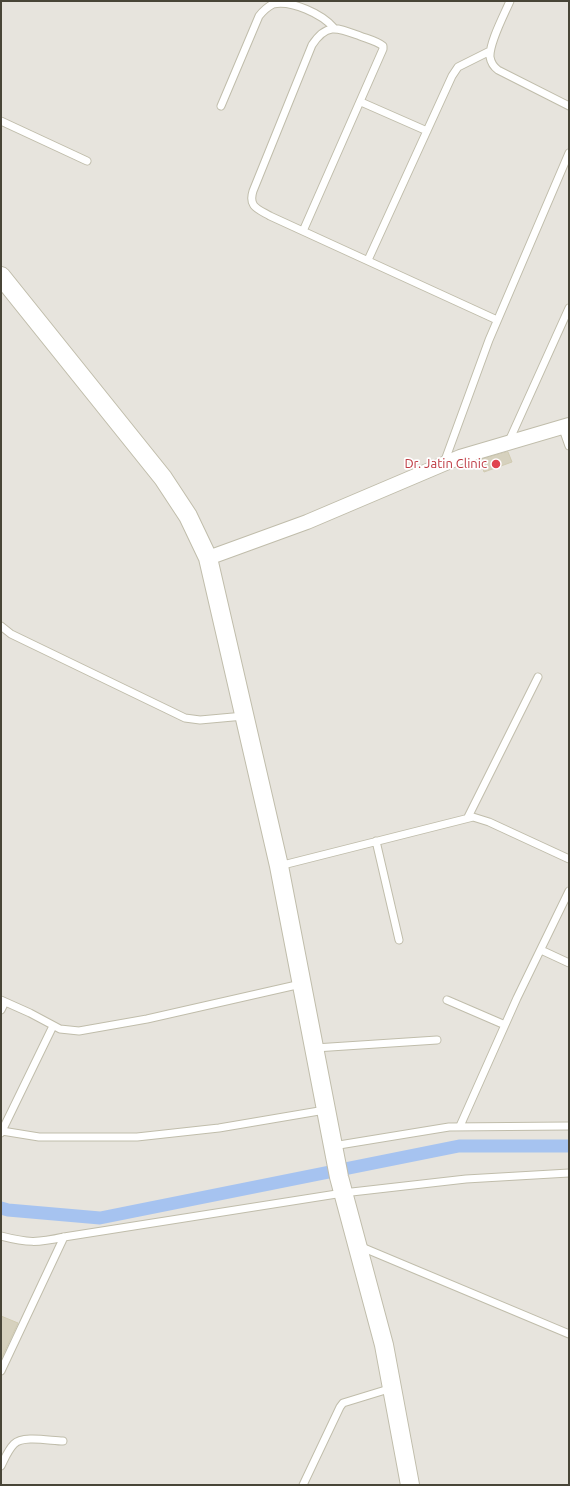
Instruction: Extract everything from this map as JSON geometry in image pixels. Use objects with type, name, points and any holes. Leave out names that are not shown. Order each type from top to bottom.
[{"type":"street","points":[[1,276],[163,478],[188,516],[208,558],[279,866],[333,1150],[384,1346],[410,1485]]},
{"type":"street","points":[[208,558],[307,522],[460,457],[566,425]]},
{"type":"lane","points":[[510,1],[490,51],[490,58],[493,66],[498,70],[569,106]]},
{"type":"lane","points":[[221,106],[259,16],[265,9],[278,3],[291,3],[307,8],[318,14],[334,28]]},
{"type":"lane","points":[[303,231],[383,52],[383,46],[377,42],[345,30],[334,28],[323,32],[317,37],[312,46],[251,197],[251,202],[257,209],[303,231],[497,320]]},
{"type":"lane","points":[[368,260],[452,76],[458,67],[490,51]]},
{"type":"lane","points":[[361,102],[427,131]]},
{"type":"lane","points":[[1,120],[87,161]]},
{"type":"lane","points":[[444,463],[488,340],[569,153]]},
{"type":"lane","points":[[509,441],[569,308]]},
{"type":"lane","points":[[566,425],[569,446]]},
{"type":"lane","points":[[1,626],[11,634],[185,718],[200,720],[244,716]]},
{"type":"lane","points":[[468,817],[538,677]]},
{"type":"lane","points":[[279,866],[468,817],[477,817],[569,858]]},
{"type":"lane","points":[[376,841],[399,940]]},
{"type":"lane","points":[[460,1126],[505,1025],[569,891]]},
{"type":"lane","points":[[540,950],[569,963]]},
{"type":"lane","points":[[1,1010],[3,1001],[30,1013],[53,1026],[65,1030],[79,1031],[147,1019],[302,984]]},
{"type":"lane","points":[[447,1000],[505,1025]]},
{"type":"lane","points":[[53,1026],[1,1132],[39,1137],[136,1137],[219,1128],[326,1110]]},
{"type":"lane","points":[[314,1048],[437,1040]]},
{"type":"lane","points":[[333,1150],[460,1126],[569,1126]]},
{"type":"lane","points":[[1,1236],[30,1242],[45,1241],[341,1185],[569,1173]]},
{"type":"lane","points":[[1,1371],[64,1237]]},
{"type":"lane","points":[[357,1245],[569,1334]]},
{"type":"lane","points":[[303,1485],[340,1407],[344,1403],[392,1388]]},
{"type":"lane","points":[[1,1466],[9,1449],[17,1441],[26,1439],[64,1441]]},
{"type":"shaded area","points":[[1,1],[569,1],[569,1485],[1,1485]]},
{"type":"building","points":[[508,452],[512,462],[484,472],[480,460]]},
{"type":"building","points":[[1,1316],[18,1323],[1,1359]]},
{"type":"waterway","points":[[1,1208],[8,1210],[100,1218],[459,1146],[569,1146]]},
{"type":"place","name":"Dr. Jatin Clinic","points":[[496,464]]}]
